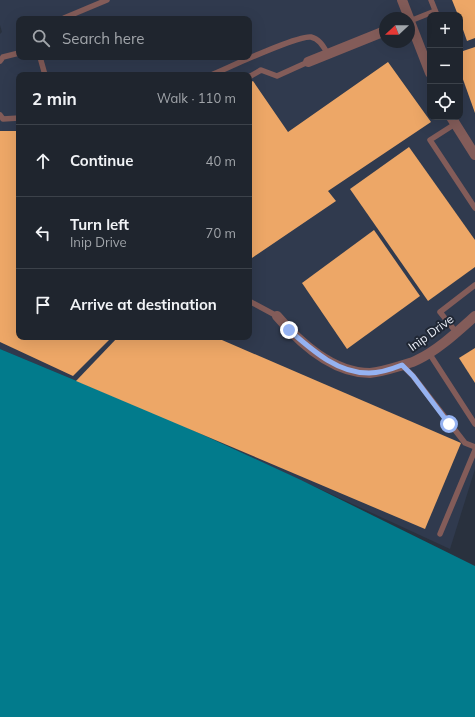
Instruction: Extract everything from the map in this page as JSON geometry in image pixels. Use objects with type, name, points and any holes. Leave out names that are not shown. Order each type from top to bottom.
[{"type":"street","points":[[402,0],[406,12]]},
{"type":"street","points":[[308,62],[379,33]]},
{"type":"street","points":[[415,35],[427,66]]},
{"type":"street","points":[[453,120],[475,155]]},
{"type":"street","name":"Inip Drive","points":[[276,316],[289,330],[310,348],[336,365],[353,371],[369,373],[416,361],[475,316]]},
{"type":"lane","points":[[69,16],[107,0]]},
{"type":"lane","points":[[431,0],[436,12]]},
{"type":"lane","points":[[415,18],[427,15]]},
{"type":"lane","points":[[252,57],[288,42],[311,37],[319,41],[328,54]]},
{"type":"lane","points":[[0,61],[3,57],[16,54]]},
{"type":"lane","points":[[41,60],[44,72]]},
{"type":"lane","points":[[218,72],[246,60]]},
{"type":"lane","points":[[252,75],[262,70],[277,76],[308,62]]},
{"type":"lane","points":[[0,115],[3,119],[16,118]]},
{"type":"lane","points":[[453,120],[430,140],[475,208]]},
{"type":"lane","points":[[456,332],[440,312],[475,285]]},
{"type":"lane","points":[[252,303],[276,316]]},
{"type":"lane","points":[[429,352],[475,424]]},
{"type":"lane","points":[[402,365],[413,376],[465,443],[475,447]]},
{"type":"lane","points":[[440,534],[475,450]]},
{"type":"shaded area","points":[[0,0],[475,0],[475,469],[450,549],[173,421],[0,349],[0,34],[2,32],[0,25]]},
{"type":"water","points":[[0,349],[173,421],[301,480],[475,566],[475,717],[0,717]]},
{"type":"building","points":[[452,0],[475,0],[475,38],[467,41],[463,30],[463,12],[457,12]]},
{"type":"building","points":[[475,47],[475,113],[463,79],[463,51]]},
{"type":"building","points":[[388,62],[427,116],[427,120],[431,122],[328,191],[336,201],[252,258],[253,81],[288,132]]},
{"type":"building","points":[[0,131],[16,131],[16,340],[109,340],[73,376],[0,342]]},
{"type":"building","points":[[409,147],[475,240],[475,267],[428,301],[350,189]]},
{"type":"building","points":[[374,230],[420,296],[347,349],[302,283]]},
{"type":"building","points":[[115,340],[222,340],[461,443],[425,529],[76,381]]},
{"type":"building","points":[[475,348],[475,383],[459,358]]},
{"type":"route","points":[[289,330],[310,348],[326,359],[336,365],[353,371],[369,373],[402,365],[413,376],[449,424]]}]
